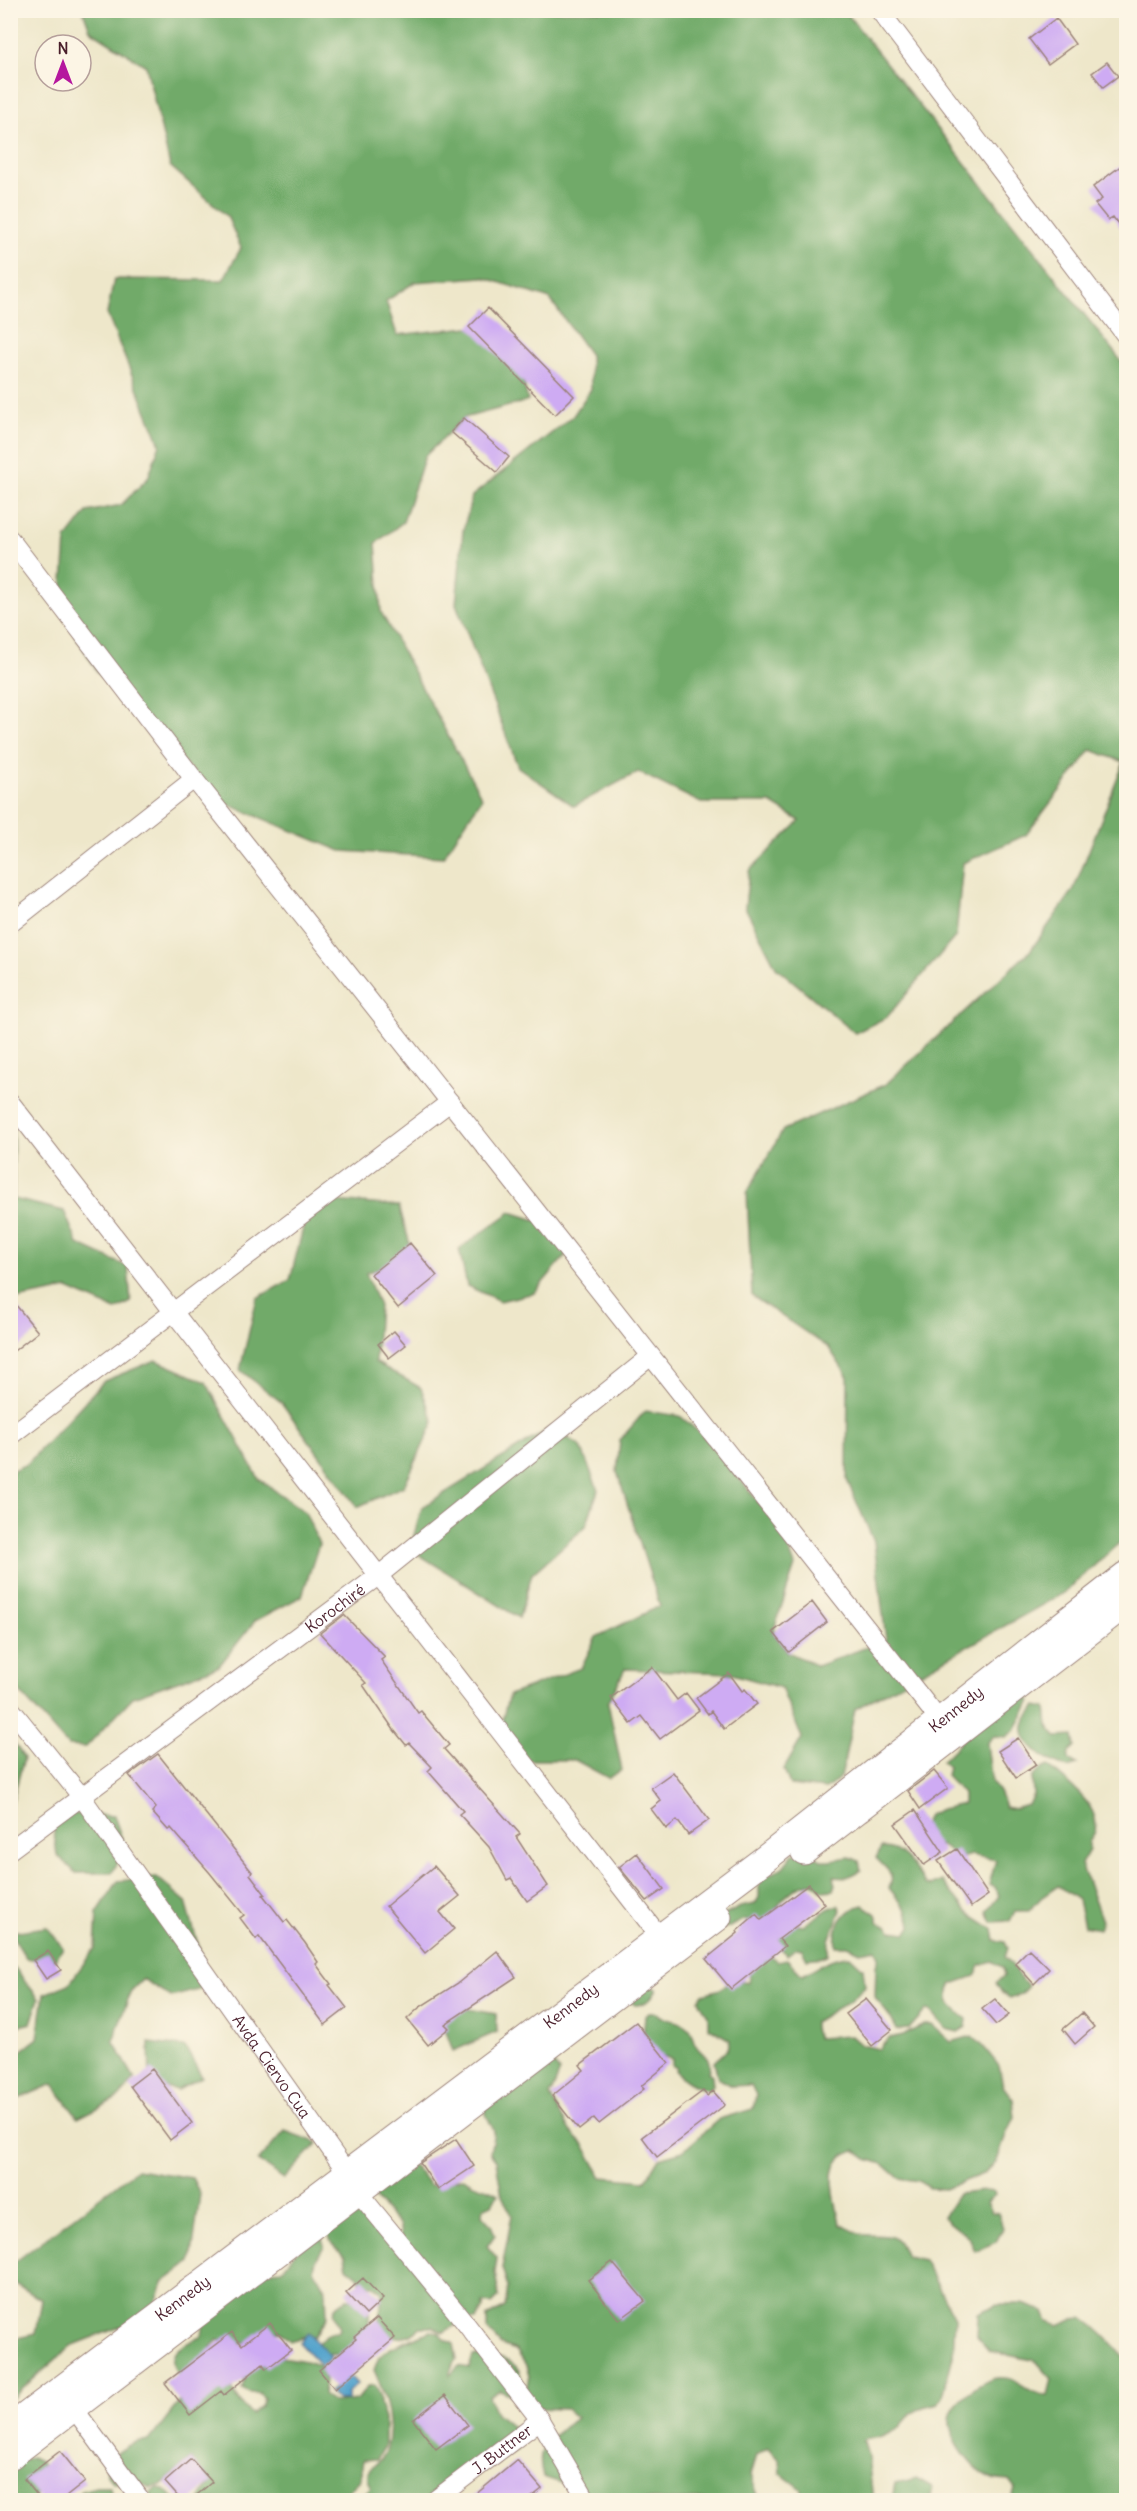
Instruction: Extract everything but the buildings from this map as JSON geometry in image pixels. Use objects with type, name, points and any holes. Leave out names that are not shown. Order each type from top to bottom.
[{"type":"main road","name":"Kennedy","points":[[666,1945],[940,1721],[1126,1575]]},
{"type":"main road","name":"Kennedy","points":[[10,2456],[67,2399],[666,1945],[1126,1603]]},
{"type":"main road","name":"Kennedy","points":[[10,2428],[67,2399]]},
{"type":"street","points":[[879,10],[1126,336]]},
{"type":"street","points":[[10,539],[194,779],[940,1721]]},
{"type":"street","points":[[10,924],[194,779]]},
{"type":"street","points":[[10,1102],[666,1945]]},
{"type":"street","points":[[10,1436],[450,1102]]},
{"type":"street","name":"Korochiré","points":[[10,1850],[378,1576],[651,1356]]},
{"type":"street","name":"Avda. Ciervo Cua","points":[[10,1708],[81,1796],[353,2183],[540,2420],[587,2500]]},
{"type":"street","points":[[67,2399],[141,2500]]},
{"type":"street","name":"J. Buttner","points":[[435,2500],[540,2420]]},
{"type":"green space","points":[[83,11],[845,11],[1126,367],[1126,1537],[1064,1593],[855,1709],[841,1777],[826,1789],[790,1785],[784,1769],[802,1738],[781,1688],[729,1673],[625,1669],[608,1703],[622,1770],[608,1778],[575,1760],[521,1760],[499,1731],[509,1695],[581,1668],[596,1637],[660,1606],[617,1472],[620,1440],[645,1411],[680,1416],[708,1440],[783,1532],[795,1566],[773,1632],[788,1652],[817,1666],[886,1640],[874,1542],[847,1480],[848,1377],[829,1348],[752,1296],[747,1193],[783,1130],[886,1084],[1030,951],[1073,891],[1124,762],[1091,750],[1026,835],[963,863],[956,936],[887,1017],[855,1033],[776,967],[745,907],[749,871],[800,821],[771,803],[701,803],[638,772],[574,806],[518,767],[456,604],[463,531],[472,496],[573,416],[591,389],[590,355],[550,299],[483,277],[415,282],[386,301],[397,335],[469,327],[520,367],[528,401],[464,418],[425,456],[403,522],[376,543],[381,612],[482,798],[443,857],[341,851],[220,801],[98,673],[61,611],[66,539],[87,512],[121,505],[148,478],[160,444],[107,314],[114,279],[223,280],[241,248],[227,216],[170,166],[146,66],[90,30]]},
{"type":"green space","points":[[10,1104],[13,1105],[14,1199],[64,1211],[78,1244],[128,1267],[131,1302],[116,1310],[68,1289],[11,1300]]},
{"type":"green space","points":[[321,1200],[399,1206],[413,1255],[366,1273],[379,1306],[375,1362],[421,1388],[434,1422],[404,1486],[357,1507],[281,1402],[240,1370],[257,1298],[290,1280],[307,1212]]},
{"type":"green space","points":[[511,1212],[545,1223],[567,1254],[534,1293],[500,1301],[467,1286],[459,1249]]},
{"type":"green space","points":[[156,1360],[206,1382],[259,1479],[305,1512],[319,1544],[302,1596],[255,1621],[219,1666],[133,1697],[86,1747],[68,1746],[11,1682],[11,1471],[27,1464],[104,1381]]},
{"type":"green space","points":[[552,1427],[581,1447],[598,1490],[586,1526],[532,1574],[519,1618],[410,1549],[422,1507]]},
{"type":"green space","points":[[1020,1682],[1031,1701],[1015,1730],[1006,1737],[994,1736],[987,1743],[992,1783],[999,1792],[1005,1807],[1015,1809],[1028,1805],[1033,1794],[1032,1778],[1038,1771],[1048,1766],[1085,1799],[1092,1810],[1095,1831],[1089,1842],[1089,1850],[1081,1864],[1102,1921],[1099,1929],[1084,1926],[1078,1900],[1058,1886],[1041,1898],[1029,1911],[1015,1911],[1010,1921],[992,1922],[987,1911],[999,1896],[995,1888],[989,1885],[996,1860],[971,1855],[957,1859],[946,1849],[931,1841],[923,1827],[928,1815],[941,1809],[963,1804],[963,1794],[946,1776],[948,1767],[942,1761]]},
{"type":"green space","points":[[1036,1706],[1046,1708],[1048,1725],[1056,1737],[1073,1736],[1075,1746],[1069,1752],[1068,1760],[1077,1765],[1068,1768],[1044,1757],[1030,1745],[1024,1730],[1025,1722]]},
{"type":"green space","points":[[10,1736],[24,1758],[11,1806],[10,1806]]},
{"type":"green space","points":[[66,1813],[114,1816],[126,1851],[111,1873],[76,1873],[57,1855],[53,1825]]},
{"type":"green space","points":[[881,1848],[903,1855],[913,1865],[925,1884],[931,1886],[942,1881],[967,1912],[993,1929],[995,1940],[1005,1942],[1008,1948],[1005,1957],[1028,1986],[1021,1994],[1010,1998],[1002,1993],[996,1983],[1004,1976],[1002,1967],[992,1961],[980,1965],[975,1976],[952,1984],[950,1989],[951,2004],[967,2019],[966,2027],[958,2032],[946,2029],[930,2011],[926,2010],[909,2029],[897,2030],[875,1997],[876,1966],[879,1957],[876,1949],[860,1952],[848,1946],[836,1946],[836,1932],[841,1920],[850,1910],[863,1905],[876,1914],[879,1923],[889,1927],[891,1931],[906,1933],[911,1927],[906,1910],[889,1888],[891,1875],[876,1858]]},
{"type":"green space","points":[[793,1854],[811,1854],[821,1860],[850,1857],[859,1861],[861,1870],[847,1877],[833,1876],[836,1884],[834,1890],[822,1891],[813,1883],[798,1887],[786,1896],[768,1922],[752,1923],[745,1920],[724,1928],[721,1917],[740,1907],[755,1904],[759,1897],[759,1884],[783,1867]]},
{"type":"green space","points":[[157,1877],[186,1902],[210,1987],[171,1997],[143,1979],[131,1991],[113,2041],[135,2079],[118,2098],[78,2118],[53,2084],[11,2102],[11,2059],[38,2038],[44,1994],[69,1984],[95,1948],[97,1913],[118,1881]]},
{"type":"green space","points":[[838,1905],[841,1910],[829,1940],[828,1954],[807,1959],[802,1949],[796,1948],[787,1955],[778,1945],[780,1930],[792,1924],[803,1926]]},
{"type":"green space","points":[[47,1927],[63,1948],[53,1962],[26,1958],[10,1932]]},
{"type":"green space","points":[[761,1949],[777,1961],[787,1959],[802,1975],[843,1956],[850,1956],[863,1968],[865,1986],[851,2000],[814,2022],[817,2038],[851,2036],[861,2045],[879,2049],[889,2038],[903,2035],[924,2025],[932,2025],[951,2042],[972,2036],[999,2066],[1003,2086],[1013,2099],[1015,2118],[1007,2131],[997,2161],[985,2173],[945,2189],[930,2188],[918,2181],[899,2178],[883,2164],[867,2159],[855,2150],[844,2155],[837,2162],[834,2171],[834,2191],[840,2224],[861,2234],[891,2237],[899,2242],[906,2256],[924,2260],[955,2318],[953,2356],[943,2396],[938,2403],[912,2413],[899,2428],[879,2437],[863,2440],[868,2456],[873,2500],[801,2500],[801,2489],[780,2473],[779,2459],[768,2448],[756,2455],[750,2475],[760,2500],[587,2500],[586,2491],[543,2477],[541,2465],[543,2448],[547,2442],[576,2418],[566,2409],[531,2408],[526,2390],[529,2376],[526,2365],[516,2350],[501,2345],[487,2330],[487,2317],[505,2307],[508,2287],[502,2268],[512,2215],[502,2196],[496,2161],[490,2153],[494,2131],[486,2114],[483,2098],[551,2061],[560,2072],[550,2096],[569,2130],[584,2145],[602,2177],[645,2181],[659,2158],[683,2151],[719,2119],[753,2109],[756,2095],[751,2085],[732,2086],[718,2078],[714,2062],[728,2049],[730,2040],[708,2027],[708,2016],[699,2000],[703,1994],[721,1989],[731,1979],[749,1982],[750,1978],[745,1968]]},
{"type":"green space","points":[[15,1968],[39,1999],[31,2023],[11,2028],[11,1970]]},
{"type":"green space","points":[[644,1984],[657,1989],[648,2000],[635,2005],[630,2001]]},
{"type":"green space","points":[[468,2009],[496,2014],[497,2032],[453,2051],[442,2021]]},
{"type":"green space","points":[[649,2013],[657,2013],[689,2029],[697,2048],[709,2063],[708,2072],[712,2075],[713,2085],[709,2090],[694,2086],[682,2078],[675,2070],[676,2067],[672,2066],[672,2059],[652,2053],[643,2037],[645,2016]]},
{"type":"green space","points":[[149,2043],[185,2047],[202,2077],[177,2090],[150,2084]]},
{"type":"green space","points":[[285,2131],[318,2143],[284,2179],[258,2161]]},
{"type":"green space","points":[[400,2162],[414,2166],[430,2185],[440,2185],[464,2178],[498,2194],[492,2204],[483,2208],[482,2215],[491,2225],[495,2235],[487,2246],[497,2258],[495,2272],[499,2297],[492,2304],[483,2303],[483,2309],[476,2320],[463,2321],[444,2332],[433,2327],[420,2327],[410,2335],[400,2337],[383,2331],[379,2326],[382,2291],[374,2285],[362,2285],[358,2276],[347,2267],[345,2256],[331,2242],[327,2228],[336,2219],[355,2213],[371,2220],[401,2242],[400,2226],[373,2196]]},
{"type":"green space","points":[[137,2169],[192,2178],[200,2194],[191,2262],[163,2283],[151,2315],[71,2346],[11,2399],[10,2326],[17,2338],[36,2334],[42,2300],[11,2281],[11,2265]]},
{"type":"green space","points":[[994,2192],[995,2195],[987,2202],[992,2212],[998,2213],[1003,2228],[996,2242],[975,2251],[970,2239],[943,2217],[958,2194]]},
{"type":"green space","points":[[320,2231],[324,2246],[314,2269],[326,2291],[327,2317],[314,2337],[302,2337],[290,2341],[279,2331],[244,2343],[218,2340],[211,2347],[211,2358],[179,2377],[174,2368],[174,2355],[181,2347],[202,2336],[204,2323],[261,2272],[282,2270],[292,2256]]},
{"type":"green space","points":[[347,2299],[360,2299],[368,2306],[368,2327],[363,2335],[354,2340],[354,2347],[342,2358],[333,2354],[324,2355],[317,2344],[326,2335],[337,2332],[340,2328],[333,2311],[337,2305]]},
{"type":"green space","points":[[998,2304],[1023,2304],[1044,2311],[1048,2321],[1058,2325],[1072,2319],[1083,2318],[1101,2332],[1126,2359],[1126,2500],[1012,2500],[1015,2489],[1009,2481],[995,2480],[984,2474],[964,2455],[955,2439],[950,2423],[951,2414],[961,2399],[982,2384],[993,2379],[1005,2378],[1018,2382],[1035,2392],[1048,2395],[1052,2379],[1036,2361],[989,2351],[977,2336],[978,2313]]},
{"type":"green space","points":[[430,2331],[440,2332],[445,2339],[454,2344],[457,2359],[450,2375],[459,2366],[469,2368],[473,2356],[503,2359],[517,2368],[521,2385],[517,2397],[500,2390],[489,2397],[496,2413],[517,2430],[517,2449],[495,2464],[442,2481],[438,2491],[427,2500],[366,2500],[365,2493],[371,2487],[369,2471],[383,2457],[389,2438],[387,2408],[374,2370],[379,2357],[391,2348]]},
{"type":"green space","points":[[277,2356],[310,2362],[321,2367],[326,2372],[323,2395],[334,2403],[357,2400],[368,2386],[375,2385],[380,2395],[380,2404],[385,2419],[385,2446],[377,2459],[363,2460],[360,2480],[339,2500],[199,2500],[211,2482],[191,2459],[161,2485],[151,2488],[141,2483],[129,2490],[123,2481],[114,2483],[107,2475],[106,2461],[131,2444],[149,2441],[179,2402],[228,2383],[243,2406],[252,2414],[261,2406],[264,2398],[259,2393],[249,2393],[242,2389],[246,2374]]},
{"type":"green space","points":[[31,2457],[40,2461],[45,2468],[35,2500],[11,2500],[10,2465]]},
{"type":"green space","points":[[916,2478],[932,2487],[931,2500],[892,2500],[895,2483]]},
{"type":"green space","points":[[96,2487],[110,2487],[112,2498],[110,2500],[73,2500],[82,2491]]},
{"type":"green space","points":[[158,2488],[165,2489],[176,2500],[151,2500],[151,2493]]},
{"type":"water","points":[[308,2333],[331,2357],[321,2366],[299,2342]]},
{"type":"water","points":[[349,2375],[357,2384],[348,2392],[348,2400],[338,2401],[329,2392]]}]
